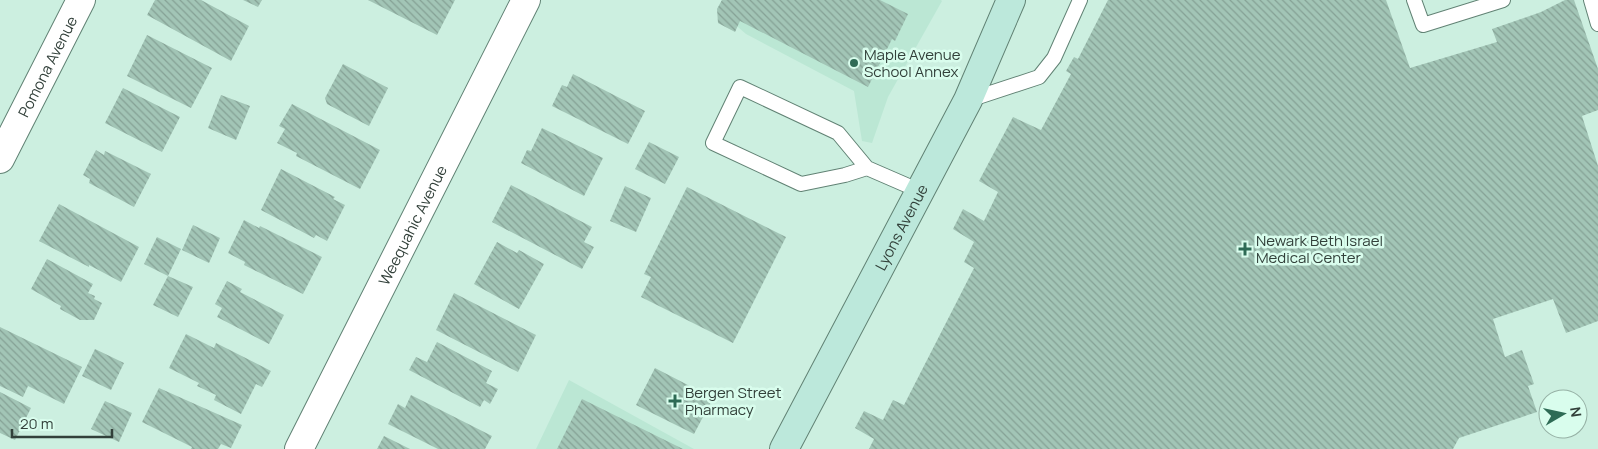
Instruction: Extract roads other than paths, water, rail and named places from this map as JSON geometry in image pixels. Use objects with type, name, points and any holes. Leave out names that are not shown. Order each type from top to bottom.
[{"type":"main road","name":"Lyons Avenue","points":[[784,449],[968,100],[1011,0]]},
{"type":"street","name":"Pomona Avenue","points":[[0,159],[81,0]]},
{"type":"street","name":"Weequahic Avenue","points":[[300,449],[526,0]]},
{"type":"lane","points":[[968,100],[1039,77],[1054,58],[1080,0]]},
{"type":"lane","points":[[1414,0],[1423,25],[1504,0]]},
{"type":"lane","points":[[1590,0],[1598,24]]},
{"type":"lane","points":[[866,168],[801,184],[713,143],[740,87],[838,133],[866,168],[920,191]]},
{"type":"place","name":"Maple Avenue School Annex","points":[[854,63]]},
{"type":"place","name":"Newark Beth Israel Medical Center","points":[[1245,249]]},
{"type":"place","name":"Bergen Street Pharmacy","points":[[675,401]]}]
